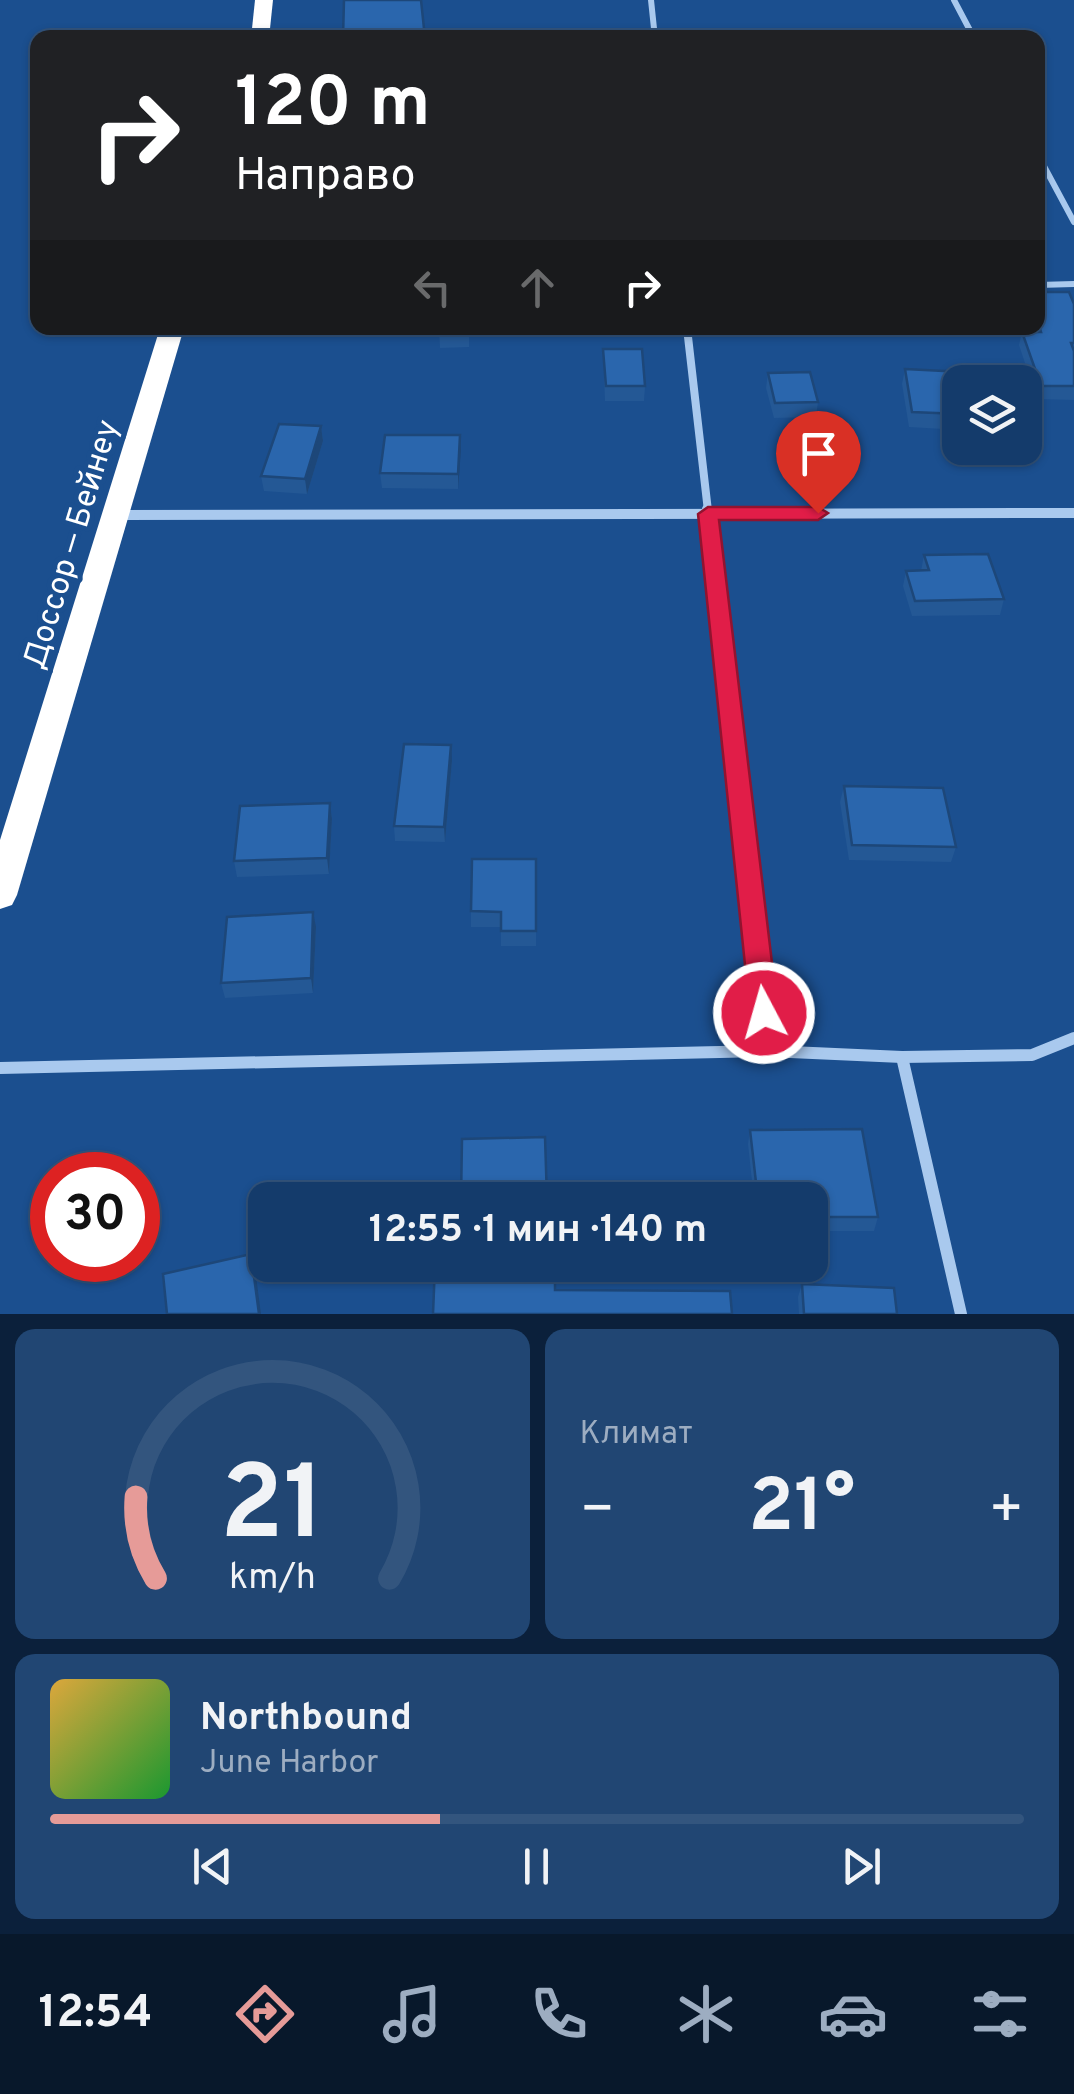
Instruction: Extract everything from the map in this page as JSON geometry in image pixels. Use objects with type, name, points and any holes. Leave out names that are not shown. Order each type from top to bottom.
[{"type":"highway","points":[[261,30],[264,0]]},
{"type":"highway","name":"Доссор — Бейнеу","points":[[0,896],[170,335]]},
{"type":"street","points":[[650,0],[654,30]]},
{"type":"street","points":[[954,0],[970,30]]},
{"type":"street","points":[[1045,168],[1074,222]]},
{"type":"street","points":[[688,335],[768,1051]]},
{"type":"street","points":[[115,515],[1074,513]]},
{"type":"street","points":[[0,1068],[768,1051],[902,1057],[1032,1055],[1074,1038]]},
{"type":"street","points":[[902,1057],[961,1314]]},
{"type":"lane","points":[[1045,285],[1074,284]]},
{"type":"building","points":[[344,0],[421,0],[424,30],[343,30]]},
{"type":"building","points":[[1045,292],[1069,292],[1074,304],[1074,386],[1042,386],[1042,365],[1034,365],[1023,335],[1045,335]]},
{"type":"building","points":[[603,349],[642,349],[645,386],[606,386]]},
{"type":"building","points":[[905,369],[942,371],[942,413],[912,412]]},
{"type":"building","points":[[810,372],[818,402],[775,403],[768,373]]},
{"type":"building","points":[[279,424],[321,426],[305,479],[261,476]]},
{"type":"building","points":[[385,435],[460,435],[458,474],[380,473]]},
{"type":"building","points":[[988,554],[1004,599],[915,601],[906,571],[929,570],[924,555]]},
{"type":"building","points":[[404,744],[451,745],[444,827],[394,826]]},
{"type":"building","points":[[844,786],[943,788],[956,847],[852,845]]},
{"type":"building","points":[[330,803],[327,858],[234,861],[240,806]]},
{"type":"building","points":[[472,859],[536,859],[536,931],[501,931],[501,912],[471,911]]},
{"type":"building","points":[[313,912],[311,978],[221,983],[227,917]]},
{"type":"building","points":[[862,1129],[878,1217],[828,1217],[828,1182],[756,1182],[750,1130]]},
{"type":"building","points":[[545,1137],[546,1182],[461,1182],[462,1139]]},
{"type":"building","points":[[248,1255],[248,1282],[255,1282],[259,1314],[167,1314],[163,1274]]},
{"type":"building","points":[[434,1282],[555,1282],[555,1290],[730,1291],[732,1314],[433,1314]]},
{"type":"building","points":[[802,1284],[894,1288],[897,1314],[804,1314]]},
{"type":"route","points":[[764,1013],[708,514],[818,513]]}]
